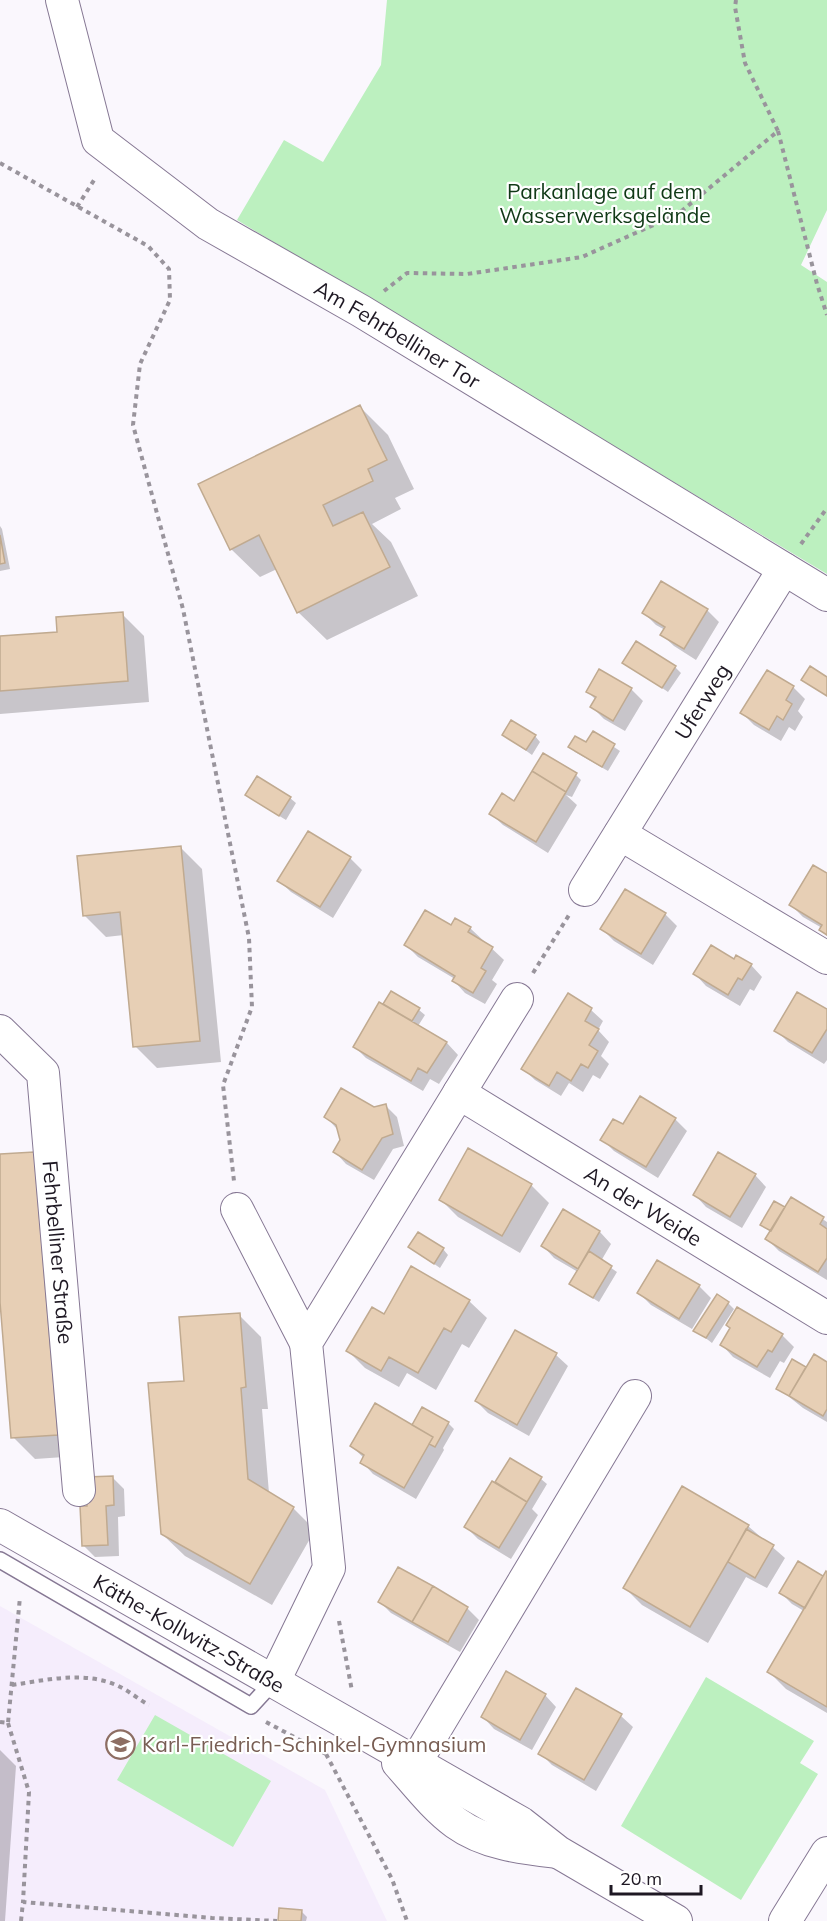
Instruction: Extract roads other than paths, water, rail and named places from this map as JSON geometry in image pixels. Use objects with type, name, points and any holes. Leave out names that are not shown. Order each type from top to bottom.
[{"type":"street","name":"Am Fehrbelliner Tor","points":[[62,0],[98,140],[208,224],[361,311],[827,595]]},
{"type":"street","name":"Uferweg","points":[[585,890],[784,569]]},
{"type":"street","points":[[620,834],[827,958]]},
{"type":"street","points":[[306,1343],[517,999]]},
{"type":"street","name":"Fehrbelliner Straße","points":[[0,1031],[43,1073],[79,1490]]},
{"type":"street","name":"An der Weide","points":[[459,1093],[827,1318]]},
{"type":"street","points":[[237,1209],[306,1343],[329,1568],[274,1681]]},
{"type":"street","points":[[415,1763],[636,1396]]},
{"type":"street","name":"Käthe-Kollwitz-Straße","points":[[0,1525],[521,1823],[558,1852],[676,1921]]},
{"type":"street","name":"Käthe-Kollwitz-Straße","points":[[378,1741],[457,1824],[486,1838],[511,1846],[558,1852]]},
{"type":"street","points":[[785,1921],[827,1853]]},
{"type":"lane","points":[[0,1560],[251,1706],[274,1681]]},
{"type":"place","name":"Karl-Friedrich-Schinkel-Gymnasium","points":[[121,1744]]},
{"type":"park label","name":"Parkanlage auf dem Wasserwerksgelände","points":[[605,203]]}]
